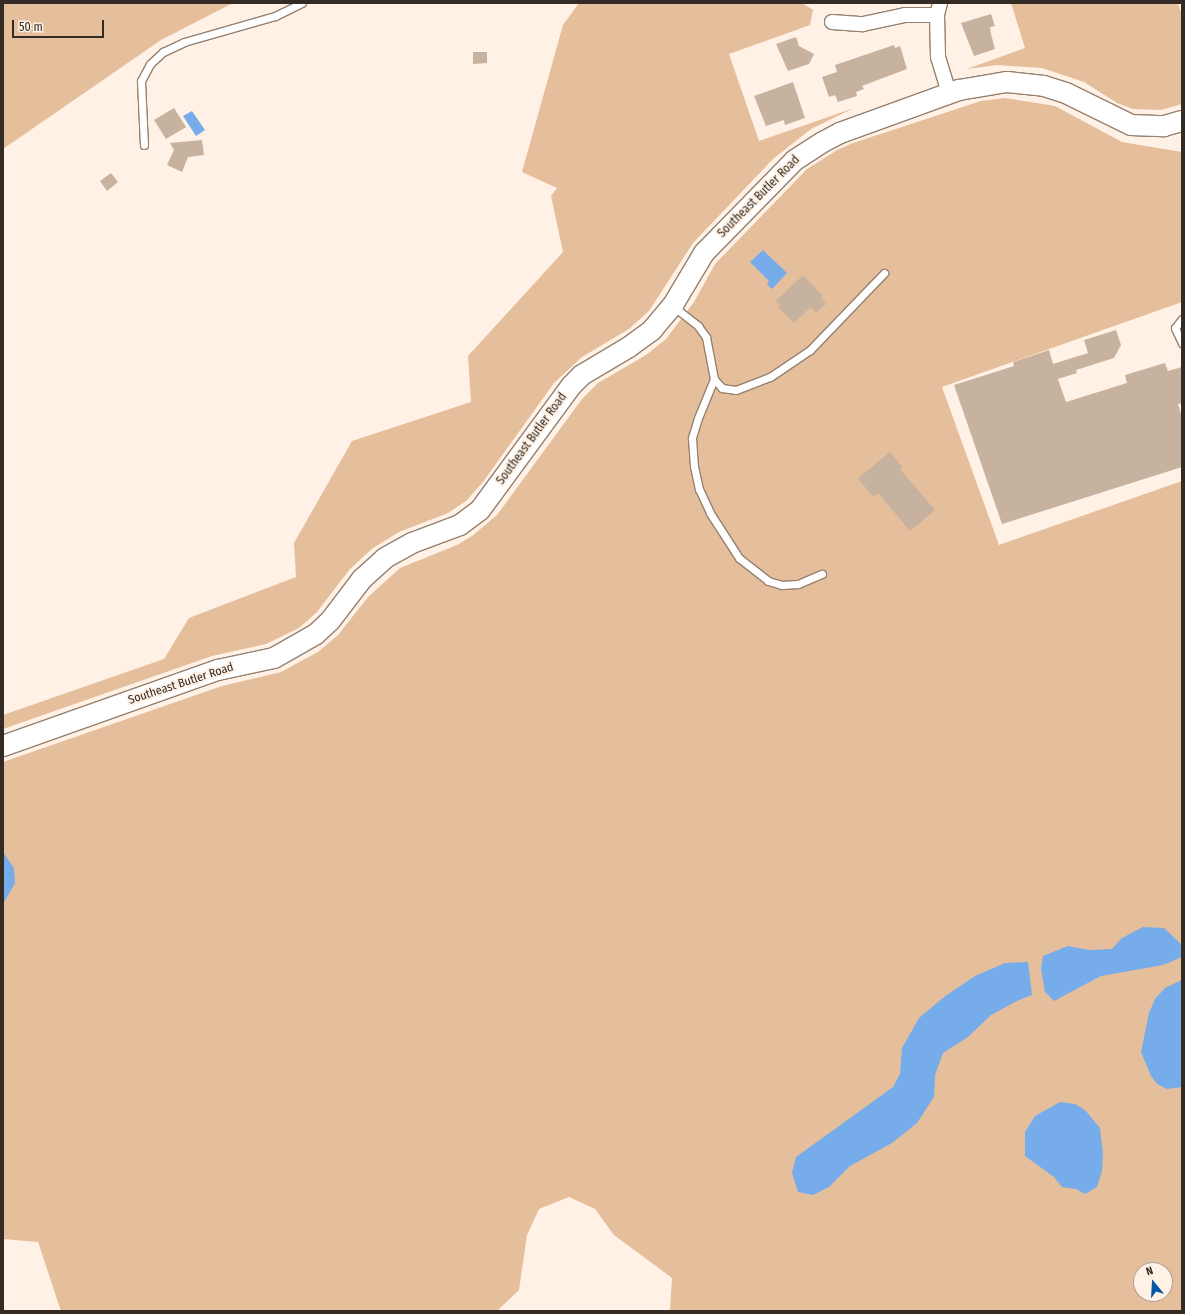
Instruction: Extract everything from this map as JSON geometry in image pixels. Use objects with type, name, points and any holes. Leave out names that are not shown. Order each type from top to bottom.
[{"type":"main road","name":"Southeast Butler Road","points":[[3,746],[218,670],[274,658],[302,644],[330,621],[362,579],[385,558],[412,543],[460,525],[480,510],[571,386],[582,375],[640,340],[673,305],[704,253],[795,160],[840,133],[949,94],[993,83],[1033,84],[1066,93],[1131,125],[1164,126],[1182,121]]},
{"type":"street","points":[[832,22],[862,24],[938,9],[938,57],[949,94]]},
{"type":"lane","points":[[144,145],[141,81],[150,64],[163,52],[184,42],[275,16],[302,3]]},
{"type":"lane","points":[[673,305],[698,326],[706,337],[714,379],[722,388],[736,390],[770,377],[810,350],[884,273]]},
{"type":"lane","points":[[1182,319],[1175,328],[1182,343]]},
{"type":"lane","points":[[714,379],[698,418],[692,438],[698,482],[710,513],[739,558],[752,571],[768,581],[782,585],[798,584],[822,574]]},
{"type":"shaded area","points":[[3,3],[233,3],[161,40],[3,149]]},
{"type":"shaded area","points":[[579,3],[802,3],[813,10],[810,25],[729,54],[759,141],[854,108],[811,129],[773,159],[693,243],[649,311],[629,329],[582,357],[554,383],[483,482],[466,501],[448,513],[399,532],[373,548],[350,569],[317,612],[299,628],[266,644],[212,656],[3,729],[3,715],[164,659],[189,618],[296,577],[294,543],[352,441],[471,402],[468,356],[563,252],[551,196],[557,188],[522,172],[563,25]]},
{"type":"shaded area","points":[[1011,3],[1178,3],[1182,15],[1182,104],[1161,110],[1133,109],[1117,103],[1084,82],[1042,68],[997,65],[967,69],[1025,48]]},
{"type":"shaded area","points":[[1005,98],[1055,106],[1122,142],[1182,152],[1182,302],[942,387],[999,545],[1182,481],[1182,1311],[670,1311],[672,1278],[614,1235],[595,1209],[569,1197],[539,1209],[527,1235],[519,1290],[497,1311],[61,1311],[38,1242],[3,1239],[3,762],[222,686],[281,672],[318,652],[338,635],[368,597],[400,568],[457,545],[472,536],[497,515],[582,399],[598,383],[646,355],[666,339],[694,302],[715,264],[807,169],[837,150],[853,143],[981,101]]},
{"type":"water","points":[[192,111],[205,130],[196,136],[183,116]]},
{"type":"water","points":[[763,250],[787,273],[772,289],[767,284],[769,281],[750,262]]},
{"type":"water","points":[[3,852],[14,868],[15,883],[3,904]]},
{"type":"water","points":[[1143,927],[1164,928],[1182,945],[1182,957],[1163,965],[1101,976],[1054,1001],[1045,992],[1041,969],[1043,956],[1068,946],[1089,950],[1112,949],[1122,938]]},
{"type":"water","points":[[1028,962],[1032,995],[991,1015],[968,1037],[943,1053],[935,1075],[934,1097],[917,1123],[892,1143],[850,1166],[829,1187],[813,1195],[798,1192],[792,1173],[796,1157],[893,1087],[900,1074],[902,1048],[919,1018],[944,997],[975,976],[1005,963]]},
{"type":"water","points":[[1182,980],[1182,1087],[1167,1089],[1157,1084],[1151,1076],[1141,1052],[1149,1013],[1155,999],[1165,988]]},
{"type":"water","points":[[1060,1102],[1075,1104],[1085,1110],[1100,1128],[1103,1154],[1102,1171],[1097,1187],[1085,1194],[1076,1189],[1062,1187],[1054,1177],[1025,1156],[1025,1132],[1035,1116]]},
{"type":"building","points":[[991,14],[995,26],[990,27],[995,49],[974,56],[961,23]]},
{"type":"building","points":[[796,37],[799,46],[814,54],[809,64],[788,71],[776,44]]},
{"type":"building","points":[[894,45],[895,48],[900,46],[907,69],[862,86],[864,89],[856,92],[857,96],[838,102],[835,95],[829,97],[822,77],[837,72],[835,65]]},
{"type":"building","points":[[473,52],[487,52],[487,63],[473,64]]},
{"type":"building","points":[[793,82],[805,118],[785,125],[784,120],[766,126],[754,96]]},
{"type":"building","points":[[174,108],[186,127],[166,139],[154,120]]},
{"type":"building","points":[[202,140],[204,155],[188,157],[182,172],[167,165],[174,150],[170,143]]},
{"type":"building","points":[[111,173],[118,182],[107,191],[100,181]]},
{"type":"building","points":[[803,275],[823,296],[821,298],[826,304],[816,313],[811,307],[794,323],[778,307],[780,305],[776,301]]},
{"type":"building","points":[[1116,330],[1121,345],[1114,358],[1076,370],[1077,373],[1058,379],[1066,402],[1127,383],[1125,375],[1165,363],[1168,371],[1182,367],[1182,403],[1178,404],[1182,417],[1182,467],[1002,524],[954,385],[1014,366],[1013,362],[1049,350],[1053,364],[1088,353],[1084,340]]},
{"type":"building","points":[[890,452],[903,468],[900,469],[935,510],[910,531],[878,493],[873,497],[858,478]]}]
